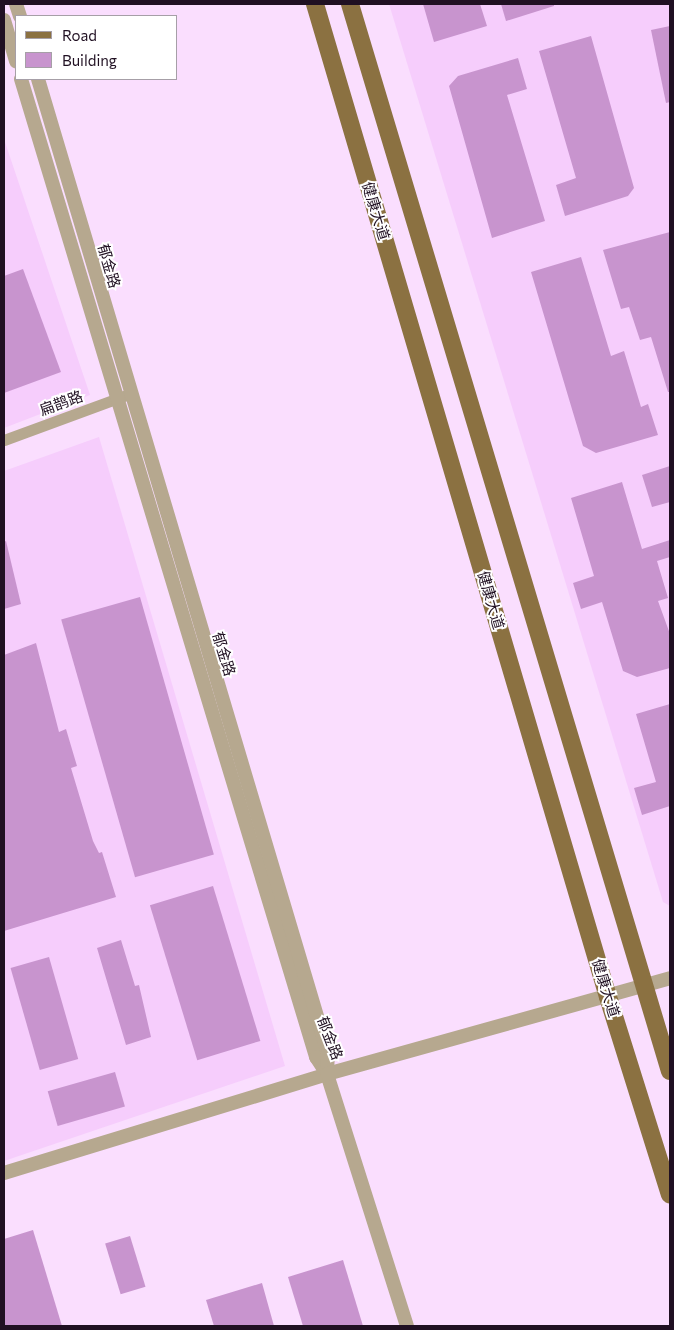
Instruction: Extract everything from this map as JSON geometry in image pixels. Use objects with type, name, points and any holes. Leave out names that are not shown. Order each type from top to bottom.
[{"type":"main road","name":"健康大道","points":[[314,4],[608,997],[670,1195]]},
{"type":"main road","points":[[350,4],[670,1072]]},
{"type":"street","points":[[4,20],[15,58]]},
{"type":"street","name":"郁金路","points":[[21,80],[123,397],[328,1053],[326,1074],[407,1326]]},
{"type":"street","name":"郁金路","points":[[38,80],[123,397]]},
{"type":"street","name":"扁鹊路","points":[[4,440],[123,397]]},
{"type":"street","points":[[4,1173],[326,1074],[608,997],[670,978]]},
{"type":"shaded area","points":[[389,4],[670,4],[670,906],[663,902]]},
{"type":"shaded area","points":[[4,139],[90,395],[4,428]]},
{"type":"shaded area","points":[[99,437],[285,1066],[4,1161],[4,471]]},
{"type":"building","points":[[423,4],[480,4],[487,26],[434,42]]},
{"type":"building","points":[[501,4],[554,4],[554,6],[506,21]]},
{"type":"building","points":[[670,26],[670,102],[666,103],[651,30]]},
{"type":"building","points":[[591,36],[634,188],[628,196],[565,216],[556,185],[576,178],[539,51]]},
{"type":"building","points":[[518,58],[527,89],[507,95],[545,221],[492,238],[449,86],[458,76]]},
{"type":"building","points":[[670,232],[670,392],[668,392],[651,337],[640,340],[629,307],[621,309],[603,250]]},
{"type":"building","points":[[581,257],[611,356],[624,351],[641,407],[648,404],[658,435],[596,453],[583,446],[531,272]]},
{"type":"building","points":[[23,269],[61,372],[4,393],[4,276]]},
{"type":"building","points":[[670,466],[670,502],[652,507],[642,475]]},
{"type":"building","points":[[622,482],[642,549],[670,540],[670,557],[657,561],[668,598],[658,601],[670,634],[670,668],[637,677],[623,671],[602,602],[581,609],[573,583],[594,576],[571,498]]},
{"type":"building","points":[[6,541],[21,604],[4,609],[4,542]]},
{"type":"building","points":[[140,597],[214,855],[135,877],[61,620]]},
{"type":"building","points":[[36,643],[59,732],[66,729],[77,766],[71,768],[93,841],[99,853],[102,852],[116,897],[4,931],[4,655]]},
{"type":"building","points":[[670,704],[670,806],[642,815],[634,788],[656,782],[636,714]]},
{"type":"building","points":[[213,886],[260,1041],[197,1060],[150,905]]},
{"type":"building","points":[[121,940],[135,986],[139,985],[151,1037],[126,1045],[97,948]]},
{"type":"building","points":[[49,957],[78,1059],[40,1070],[11,968]]},
{"type":"building","points":[[115,1072],[125,1107],[58,1126],[48,1091]]},
{"type":"building","points":[[33,1230],[62,1326],[4,1326],[4,1239]]},
{"type":"building","points":[[130,1236],[145,1287],[121,1294],[105,1244]]},
{"type":"building","points":[[343,1260],[363,1326],[303,1326],[288,1277]]},
{"type":"building","points":[[262,1283],[274,1326],[214,1326],[206,1300]]}]
